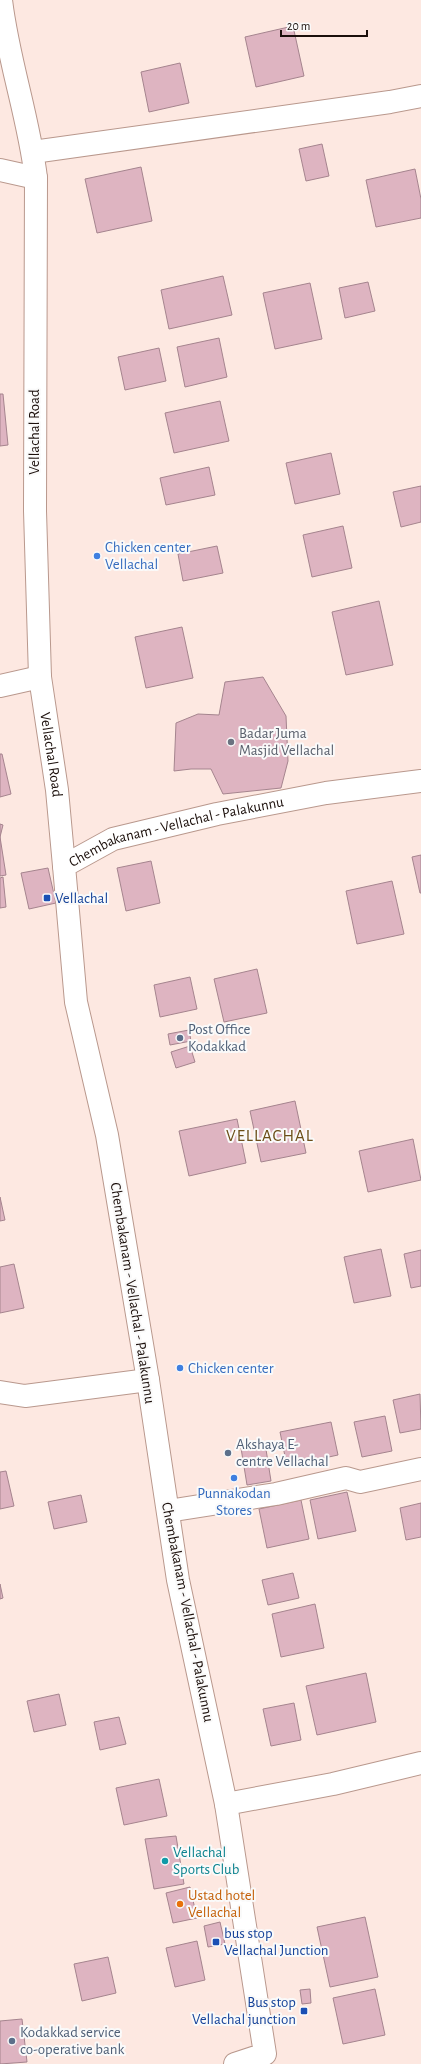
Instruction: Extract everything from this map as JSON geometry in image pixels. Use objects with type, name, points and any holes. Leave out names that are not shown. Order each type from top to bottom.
[{"type":"street","name":"Vellachal Road","points":[[1,0],[5,35],[33,152],[36,178],[35,503],[40,677],[57,790],[64,866]]},
{"type":"street","points":[[33,152],[390,102],[421,96]]},
{"type":"street","points":[[0,170],[36,178]]},
{"type":"street","points":[[0,686],[40,677]]},
{"type":"street","name":"Chembakanam - Vellachal - Palakunnu","points":[[235,2064],[268,2059],[226,1804],[178,1580],[148,1380],[107,1135],[76,1002],[64,866],[112,839],[210,816],[326,793],[421,781]]},
{"type":"street","points":[[0,1392],[25,1396],[148,1380]]},
{"type":"street","points":[[168,1510],[276,1494],[346,1478],[360,1482],[421,1469]]},
{"type":"street","points":[[226,1804],[333,1784],[421,1763]]},
{"type":"building","points":[[293,26],[304,76],[256,87],[245,37]]},
{"type":"building","points":[[180,63],[189,103],[149,112],[141,72]]},
{"type":"building","points":[[322,144],[329,176],[306,181],[299,149]]},
{"type":"building","points":[[141,167],[152,221],[97,233],[85,179]]},
{"type":"building","points":[[415,169],[421,199],[421,218],[376,227],[366,180]]},
{"type":"building","points":[[223,276],[232,315],[169,329],[161,290]]},
{"type":"building","points":[[368,282],[375,311],[345,318],[339,288]]},
{"type":"building","points":[[310,283],[322,339],[275,349],[263,293]]},
{"type":"building","points":[[219,338],[227,377],[185,387],[177,347]]},
{"type":"building","points":[[159,348],[166,381],[125,390],[118,357]]},
{"type":"building","points":[[0,394],[3,394],[8,445],[0,446]]},
{"type":"building","points":[[220,401],[229,441],[174,453],[165,413]]},
{"type":"building","points":[[331,453],[340,494],[295,504],[286,463]]},
{"type":"building","points":[[209,467],[215,495],[166,505],[160,478]]},
{"type":"building","points":[[421,486],[421,522],[401,527],[393,492]]},
{"type":"building","points":[[343,526],[352,568],[312,577],[303,535]]},
{"type":"building","points":[[217,546],[223,573],[183,581],[178,554]]},
{"type":"building","points":[[379,601],[393,665],[346,675],[332,612]]},
{"type":"building","points":[[182,627],[193,678],[146,688],[135,637]]},
{"type":"building","name":"Badar Juma Masjid Vellachal","points":[[263,677],[286,716],[288,761],[281,788],[223,794],[211,769],[174,771],[176,723],[198,714],[219,715],[225,682]]},
{"type":"building","points":[[0,754],[2,754],[11,794],[0,797]]},
{"type":"building","points":[[0,824],[3,825],[0,837]]},
{"type":"building","points":[[0,837],[6,875],[0,876]]},
{"type":"building","points":[[421,855],[421,893],[420,893],[412,857]]},
{"type":"building","points":[[151,861],[160,903],[126,911],[117,868]]},
{"type":"building","points":[[48,868],[56,903],[29,909],[21,873]]},
{"type":"building","points":[[3,877],[6,907],[0,908],[0,878]]},
{"type":"building","points":[[392,881],[404,934],[357,944],[346,891]]},
{"type":"building","points":[[257,969],[267,1013],[224,1022],[214,979]]},
{"type":"building","points":[[190,977],[197,1009],[160,1017],[154,985]]},
{"type":"building","name":"Post Office Kodakkad","points":[[189,1030],[191,1041],[170,1045],[168,1034]]},
{"type":"building","points":[[190,1046],[195,1062],[176,1068],[171,1052]]},
{"type":"building","points":[[295,1101],[306,1153],[261,1162],[250,1111]]},
{"type":"building","points":[[237,1119],[246,1163],[189,1176],[179,1131]]},
{"type":"building","points":[[413,1139],[421,1180],[368,1192],[359,1151]]},
{"type":"building","points":[[0,1197],[5,1220],[0,1221]]},
{"type":"building","points":[[381,1249],[391,1296],[354,1303],[344,1257]]},
{"type":"building","points":[[421,1250],[421,1286],[411,1288],[404,1254]]},
{"type":"building","points":[[14,1264],[24,1308],[0,1313],[0,1267]]},
{"type":"building","points":[[420,1394],[421,1429],[400,1433],[393,1400]]},
{"type":"building","points":[[385,1416],[392,1451],[362,1457],[354,1422]]},
{"type":"building","points":[[331,1422],[338,1455],[287,1466],[280,1432]]},
{"type":"building","points":[[265,1443],[271,1481],[247,1485],[241,1448]]},
{"type":"building","points":[[6,1471],[14,1506],[0,1509],[0,1472]]},
{"type":"building","points":[[347,1492],[356,1531],[318,1539],[310,1500]]},
{"type":"building","points":[[81,1495],[87,1522],[54,1529],[48,1502]]},
{"type":"building","points":[[301,1500],[309,1539],[267,1548],[259,1509]]},
{"type":"building","points":[[421,1503],[421,1537],[406,1540],[400,1508]]},
{"type":"building","points":[[293,1573],[299,1598],[268,1605],[262,1580]]},
{"type":"building","points":[[0,1584],[3,1598],[0,1599]]},
{"type":"building","points":[[315,1604],[324,1648],[281,1657],[272,1614]]},
{"type":"building","points":[[366,1673],[376,1722],[317,1735],[306,1686]]},
{"type":"building","points":[[59,1694],[66,1725],[34,1732],[27,1701]]},
{"type":"building","points":[[294,1703],[301,1740],[271,1746],[263,1709]]},
{"type":"building","points":[[119,1717],[126,1744],[100,1750],[94,1722]]},
{"type":"building","points":[[159,1779],[167,1816],[124,1825],[116,1788]]},
{"type":"building","name":"Vellachal Sports Club","points":[[176,1836],[184,1884],[154,1889],[145,1839]]},
{"type":"building","points":[[190,1887],[197,1918],[173,1923],[166,1893]]},
{"type":"building","points":[[365,1917],[378,1977],[330,1987],[317,1927]]},
{"type":"building","points":[[220,1922],[225,1944],[208,1947],[204,1926]]},
{"type":"building","points":[[197,1941],[205,1980],[175,1987],[166,1948]]},
{"type":"building","points":[[108,1957],[116,1993],[82,2001],[74,1964]]},
{"type":"building","points":[[310,1989],[311,2003],[302,2004],[300,1990]]},
{"type":"building","points":[[375,1989],[385,2035],[343,2044],[333,1998]]},
{"type":"building","name":"Kodakkad service co-operative bank","points":[[22,2019],[27,2062],[0,2064],[0,2021]]},
{"type":"place","name":"Chicken center Vellachal","points":[[97,556]]},
{"type":"place","name":"Badar Juma Masjid Vellachal","points":[[231,742]]},
{"type":"place","name":"Vellachal","points":[[47,898]]},
{"type":"place","name":"Post Office Kodakkad","points":[[180,1038]]},
{"type":"place","name":"Chicken center","points":[[180,1368]]},
{"type":"place","name":"Akshaya E- centre Vellachal","points":[[228,1453]]},
{"type":"place","name":"Punnakodan Stores","points":[[234,1478]]},
{"type":"place","name":"Vellachal Sports Club","points":[[165,1861]]},
{"type":"place","name":"Ustad hotel Vellachal","points":[[180,1904]]},
{"type":"place","name":"bus stop Vellachal Junction","points":[[216,1942]]},
{"type":"place","name":"Bus stop Vellachal junction","points":[[304,2011]]},
{"type":"place","name":"Kodakkad service co-operative bank","points":[[12,2041]]},
{"type":"district","name":"VELLACHAL","points":[[270,1135]]}]
